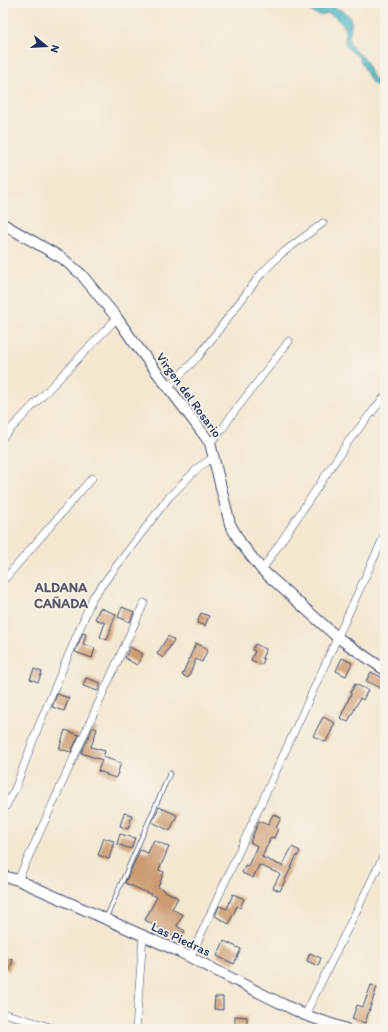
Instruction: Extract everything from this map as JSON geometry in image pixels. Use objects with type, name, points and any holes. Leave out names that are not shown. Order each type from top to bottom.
[{"type":"street","points":[[168,387],[198,357],[260,274],[281,254],[323,223]]},
{"type":"street","name":"Virgen del Rosario","points":[[3,224],[62,258],[81,274],[117,318],[210,443],[230,524],[240,542],[262,570],[337,637],[385,670]]},
{"type":"street","points":[[3,437],[117,318]]},
{"type":"street","points":[[210,443],[221,431],[289,341]]},
{"type":"street","points":[[262,570],[348,442],[385,396]]},
{"type":"street","points":[[3,811],[15,789],[39,725],[93,597],[169,497],[199,467],[214,457]]},
{"type":"street","points":[[3,581],[92,478]]},
{"type":"street","points":[[190,958],[385,534]]},
{"type":"street","points":[[18,880],[144,603]]},
{"type":"street","points":[[305,1015],[382,865],[385,853]]},
{"type":"street","name":"Las Piedras","points":[[3,876],[18,880],[143,936],[305,1015],[346,1029]]},
{"type":"street","points":[[136,1029],[143,936]]},
{"type":"street","points":[[3,1013],[46,1027],[57,1029]]},
{"type":"lane","points":[[106,919],[170,773]]},
{"type":"water","points":[[304,3],[310,3],[312,6],[317,8],[334,7],[343,11],[349,16],[351,25],[349,41],[353,48],[366,60],[373,78],[385,86],[385,94],[380,88],[372,83],[358,56],[348,49],[345,44],[344,26],[334,16],[328,13],[320,15],[313,13]]},
{"type":"building","points":[[122,607],[134,612],[130,622],[118,617]]},
{"type":"building","points":[[100,608],[116,614],[107,640],[100,637],[105,623],[95,619]]},
{"type":"building","points":[[201,613],[209,616],[205,626],[197,623]]},
{"type":"building","points":[[83,633],[86,634],[83,644],[95,648],[92,658],[75,652]]},
{"type":"building","points":[[168,636],[174,640],[163,658],[157,654]]},
{"type":"building","points":[[196,643],[208,649],[202,662],[196,659],[188,678],[182,675]]},
{"type":"building","points":[[255,644],[266,649],[262,658],[264,659],[262,665],[251,660],[255,651],[252,650]]},
{"type":"building","points":[[130,647],[143,654],[137,665],[125,658]]},
{"type":"building","points":[[342,658],[352,663],[346,676],[336,671]]},
{"type":"building","points":[[34,669],[42,672],[38,682],[30,679]]},
{"type":"building","points":[[371,672],[385,679],[385,690],[366,681]]},
{"type":"building","points":[[86,678],[101,683],[98,691],[83,686]]},
{"type":"building","points":[[355,684],[368,690],[363,700],[360,698],[348,722],[340,718]]},
{"type":"building","points":[[57,694],[69,698],[64,711],[52,707]]},
{"type":"building","points":[[323,717],[335,723],[326,742],[313,736]]},
{"type":"building","points":[[93,727],[97,729],[91,747],[105,751],[103,757],[121,763],[116,778],[98,771],[102,760],[81,753]]},
{"type":"building","points":[[65,730],[79,735],[71,752],[59,749]]},
{"type":"building","points":[[159,807],[177,815],[170,831],[152,822]]},
{"type":"building","points":[[124,813],[132,815],[128,829],[120,826]]},
{"type":"building","points":[[273,814],[281,818],[276,828],[278,829],[274,838],[271,837],[262,857],[282,866],[292,847],[300,851],[280,891],[273,888],[280,874],[259,865],[253,878],[242,873],[245,865],[248,866],[257,846],[250,842],[259,821],[268,825]]},
{"type":"building","points":[[120,834],[135,838],[131,849],[117,844]]},
{"type":"building","points":[[104,838],[114,841],[109,859],[98,855]]},
{"type":"building","points":[[154,840],[169,847],[159,870],[164,872],[158,887],[178,898],[172,909],[183,915],[177,926],[185,931],[180,940],[145,920],[157,897],[125,883],[140,850],[148,853]]},
{"type":"building","points":[[233,894],[244,899],[240,908],[237,906],[229,924],[215,916],[219,906],[227,909]]},
{"type":"building","points":[[224,941],[241,949],[234,964],[217,956]]},
{"type":"building","points":[[310,953],[321,958],[318,966],[307,961]]},
{"type":"building","points":[[3,957],[13,960],[9,971],[3,969]]},
{"type":"building","points":[[371,985],[377,987],[365,1023],[352,1019],[357,1005],[363,1007]]},
{"type":"building","points":[[215,997],[223,997],[223,1010],[214,1009]]},
{"type":"building","points":[[235,1016],[247,1017],[247,1026],[235,1026]]},
{"type":"district","name":"ALDANA CAÑADA","points":[[61,596]]}]
